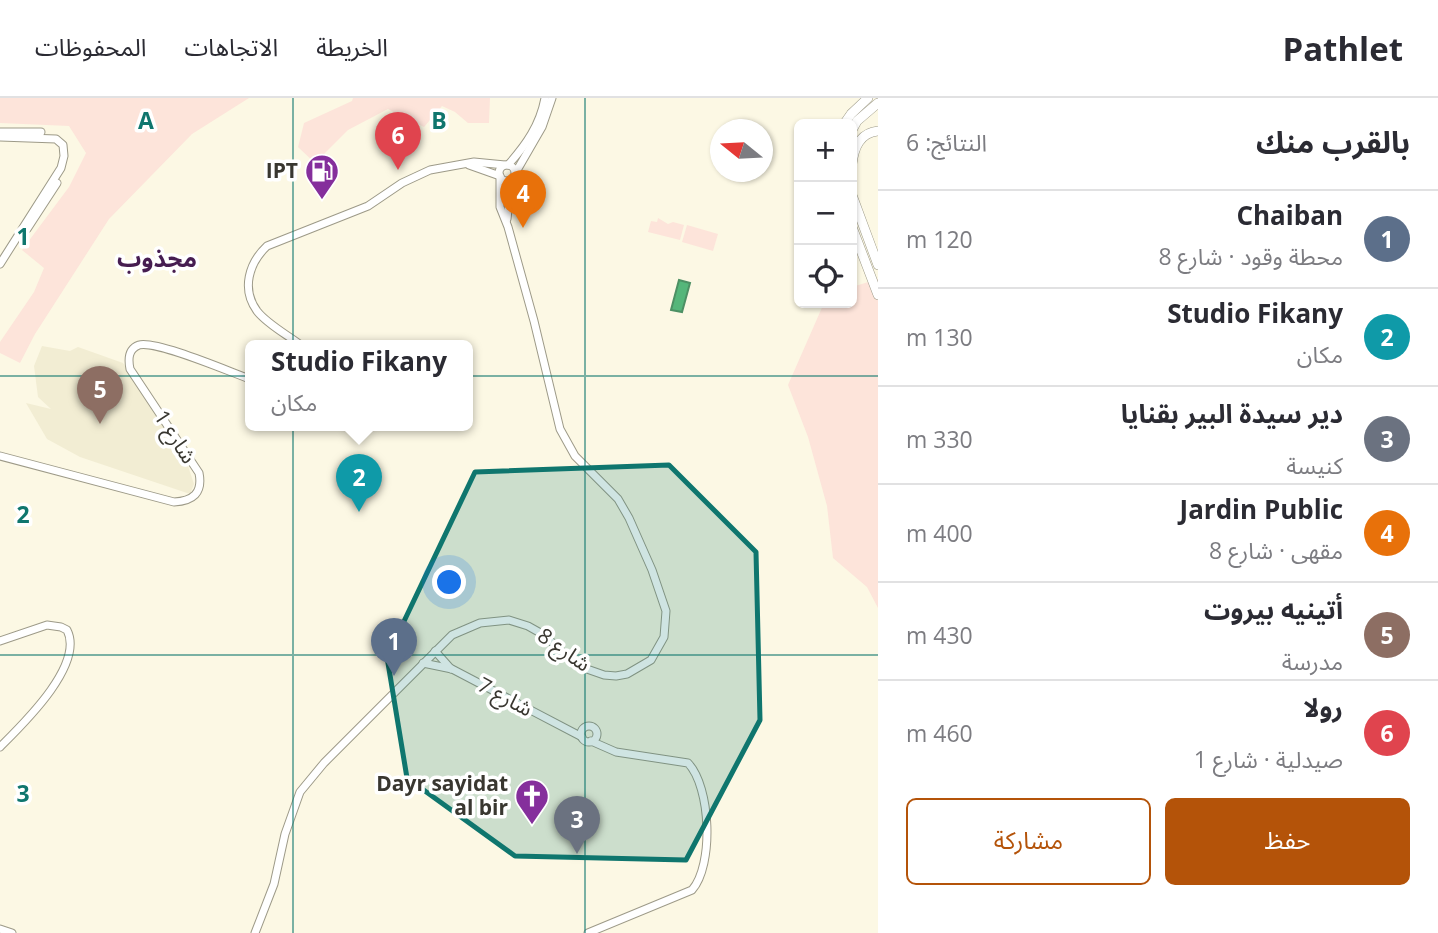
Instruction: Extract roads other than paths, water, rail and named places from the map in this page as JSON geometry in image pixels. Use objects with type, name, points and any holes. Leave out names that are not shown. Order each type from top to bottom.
[{"type":"highway","points":[[851,114],[855,98]]},
{"type":"highway","points":[[848,119],[868,98]]},
{"type":"highway","points":[[857,122],[878,103]]},
{"type":"highway","points":[[857,144],[866,134],[878,131]]},
{"type":"highway","points":[[857,208],[878,265]]},
{"type":"highway","points":[[857,240],[878,295]]},
{"type":"street","points":[[500,176],[501,168],[507,165],[534,131],[545,98]]},
{"type":"street","points":[[465,164],[508,181],[514,177],[542,127],[552,98]]},
{"type":"street","points":[[0,134],[52,134],[63,140],[68,152],[68,161],[59,180],[38,214],[0,264]]},
{"type":"street","points":[[294,340],[264,318],[253,302],[248,282],[250,271],[260,253],[279,240],[368,206],[422,173],[478,162],[507,165],[513,167],[516,172]]},
{"type":"street","name":"شارع 8","points":[[255,933],[274,884],[285,834],[300,792],[324,763],[452,635],[494,620],[509,620],[544,635],[584,668],[616,676],[627,674],[651,660],[664,638],[666,611],[629,517],[618,499],[575,456],[560,429],[499,201],[500,176]]},
{"type":"street","name":"شارع 8","points":[[508,181],[508,227]]},
{"type":"street","name":"شارع 1","points":[[0,456],[174,502],[186,502],[198,493],[201,485],[199,473],[130,369],[129,355],[138,345],[155,346],[245,377]]},
{"type":"street","points":[[0,641],[47,625],[67,630],[70,641],[66,660],[40,706],[0,747]]},
{"type":"street","points":[[435,651],[452,669]]},
{"type":"street","points":[[424,663],[452,669]]},
{"type":"street","name":"شارع 7","points":[[452,669],[582,737],[594,739]]},
{"type":"street","name":"شارع 7","points":[[558,725],[584,728]]},
{"type":"street","points":[[582,737],[584,728],[593,727],[594,739],[603,747],[636,756],[688,763],[700,782],[705,804],[706,836],[701,876],[692,890],[588,933]]},
{"type":"street","points":[[0,929],[12,933]]},
{"type":"place","name":"رولا","points":[[398,170]]},
{"type":"place","name":"IPT","points":[[322,201]]},
{"type":"place","name":"Jardin Public","points":[[523,228]]},
{"type":"place","name":"أتينيه بيروت","points":[[100,424]]},
{"type":"place","name":"Studio Fikany","points":[[359,512]]},
{"type":"place","name":"Chaiban","points":[[394,676]]},
{"type":"place","name":"Dayr sayidat al bir","points":[[532,826]]},
{"type":"place","name":"دير سيدة البير بقنايا","points":[[577,854]]},
{"type":"district","name":"مجذوب","points":[[157,259]]}]
